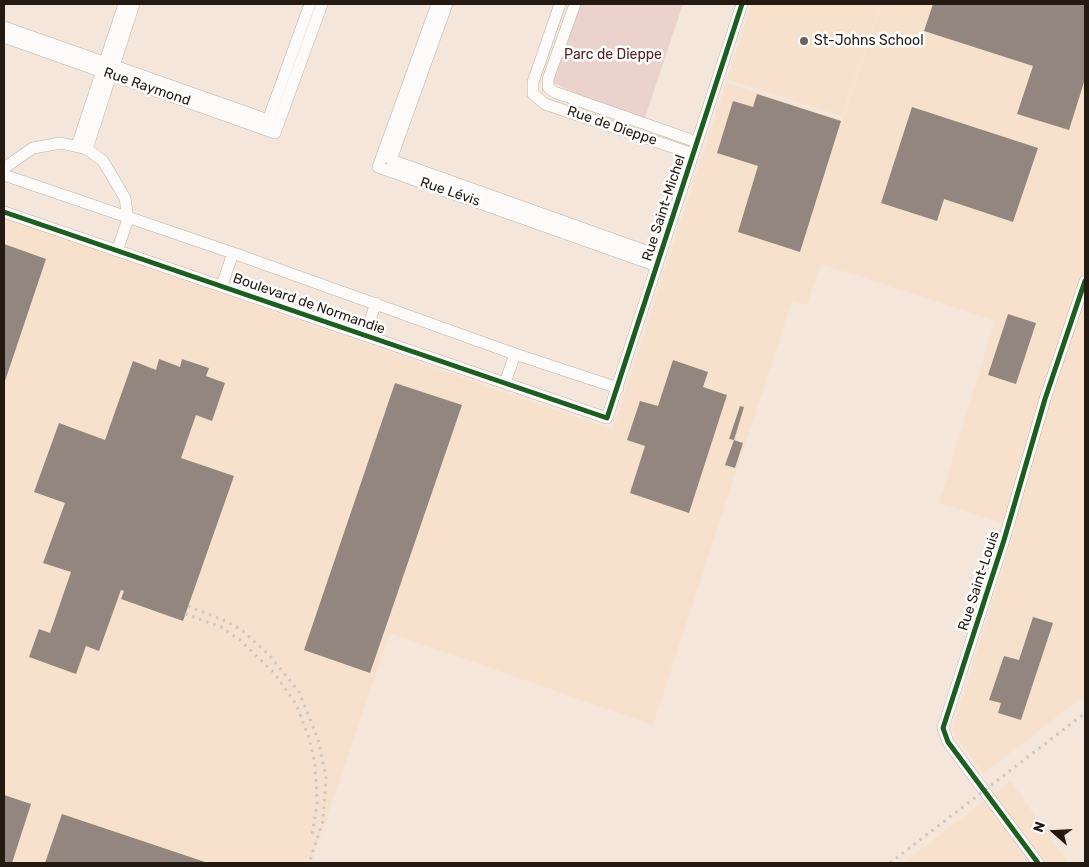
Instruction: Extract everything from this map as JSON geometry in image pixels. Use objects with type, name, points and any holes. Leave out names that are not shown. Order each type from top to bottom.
[{"type":"street","points":[[108,69],[124,4]]},
{"type":"street","points":[[82,147],[108,69],[134,4]]},
{"type":"street","points":[[378,167],[391,160],[425,51],[437,4]]},
{"type":"street","points":[[378,167],[425,51],[447,4]]},
{"type":"street","points":[[560,4],[533,82],[534,94],[548,87],[548,79],[575,4]]},
{"type":"street","name":"Rue Saint-Michel","points":[[607,418],[742,4]]},
{"type":"street","points":[[275,132],[268,120],[314,8]]},
{"type":"street","points":[[275,132],[314,8]]},
{"type":"street","name":"Rue Raymond","points":[[4,27],[20,38],[275,132]]},
{"type":"street","name":"Rue Raymond","points":[[4,37],[20,38]]},
{"type":"street","name":"Rue Raymond","points":[[108,69],[268,120]]},
{"type":"street","name":"Rue de Dieppe","points":[[548,87],[554,92],[695,148]]},
{"type":"street","name":"Rue de Dieppe","points":[[534,94],[545,104],[695,148]]},
{"type":"street","points":[[4,168],[33,148],[61,143],[82,147],[103,161],[125,198],[128,219],[117,251]]},
{"type":"street","name":"Rue Lévis","points":[[391,160],[523,212],[658,261]]},
{"type":"street","name":"Rue Lévis","points":[[378,167],[523,212]]},
{"type":"street","name":"Boulevard de Normandie","points":[[4,176],[233,253],[515,354],[618,388]]},
{"type":"street","name":"Boulevard de Normandie","points":[[4,212],[607,418]]},
{"type":"street","name":"Boulevard de Normandie","points":[[222,285],[233,253]]},
{"type":"street","name":"Rue Saint-Louis","points":[[1038,863],[948,742],[943,728],[1004,540],[1045,399],[1085,281]]},
{"type":"street","name":"Boulevard de Normandie","points":[[365,335],[376,303]]},
{"type":"street","points":[[505,384],[515,354]]},
{"type":"shaded area","name":"St-Johns School","points":[[752,4],[880,4],[842,116],[727,79]]},
{"type":"shaded area","points":[[881,4],[1085,4],[1085,695],[983,774],[952,731],[1016,527],[939,503],[995,321],[821,264],[807,305],[792,301],[653,725],[390,633],[311,863],[4,863],[4,218],[613,430],[726,83],[842,120]]},
{"type":"shaded area","points":[[1011,781],[1068,863],[903,863]]},
{"type":"green space","name":"Parc de Dieppe","points":[[579,4],[683,4],[643,123],[551,82]]},
{"type":"building","points":[[933,4],[1085,4],[1085,79],[1069,130],[1017,114],[1033,66],[924,31]]},
{"type":"building","points":[[757,94],[841,121],[800,252],[738,232],[758,166],[717,153],[733,101],[753,107]]},
{"type":"building","points":[[912,107],[1038,148],[1013,222],[944,199],[937,221],[881,203]]},
{"type":"building","points":[[4,244],[46,259],[4,384]]},
{"type":"building","points":[[1008,314],[1036,323],[1016,384],[988,375]]},
{"type":"building","points":[[159,359],[180,367],[182,359],[209,368],[206,376],[225,383],[212,421],[196,415],[181,458],[234,476],[183,621],[121,599],[124,591],[121,590],[99,651],[86,646],[76,674],[29,657],[39,629],[50,633],[71,572],[43,563],[65,503],[34,492],[59,423],[105,440],[133,361],[156,370]]},
{"type":"building","points":[[673,360],[708,372],[703,387],[727,395],[689,513],[630,493],[645,446],[627,440],[640,401],[658,406]]},
{"type":"building","points":[[395,383],[462,405],[370,673],[304,650]]},
{"type":"building","points":[[740,406],[744,407],[734,440],[729,439]]},
{"type":"building","points":[[734,440],[743,443],[735,468],[725,465]]},
{"type":"building","points":[[1033,617],[1053,623],[1021,720],[998,713],[1001,703],[989,700],[1004,656],[1019,660]]},
{"type":"building","points":[[4,795],[31,804],[12,863],[4,863]]},
{"type":"building","points":[[62,814],[208,863],[45,863]]},
{"type":"railway","points":[[188,606],[228,622],[243,631],[270,656],[299,692],[318,739],[326,778],[323,821],[309,863]]},
{"type":"railway","points":[[185,614],[221,627],[240,640],[274,673],[296,704],[309,738],[315,763],[317,803],[312,836]]},
{"type":"railway","points":[[890,863],[1085,713]]},
{"type":"cycle path","points":[[4,212],[607,418],[742,4]]},
{"type":"cycle path","points":[[1038,863],[948,742],[943,728],[1004,540],[1045,399],[1085,281]]},
{"type":"place","name":"St-Johns School","points":[[804,41]]}]
